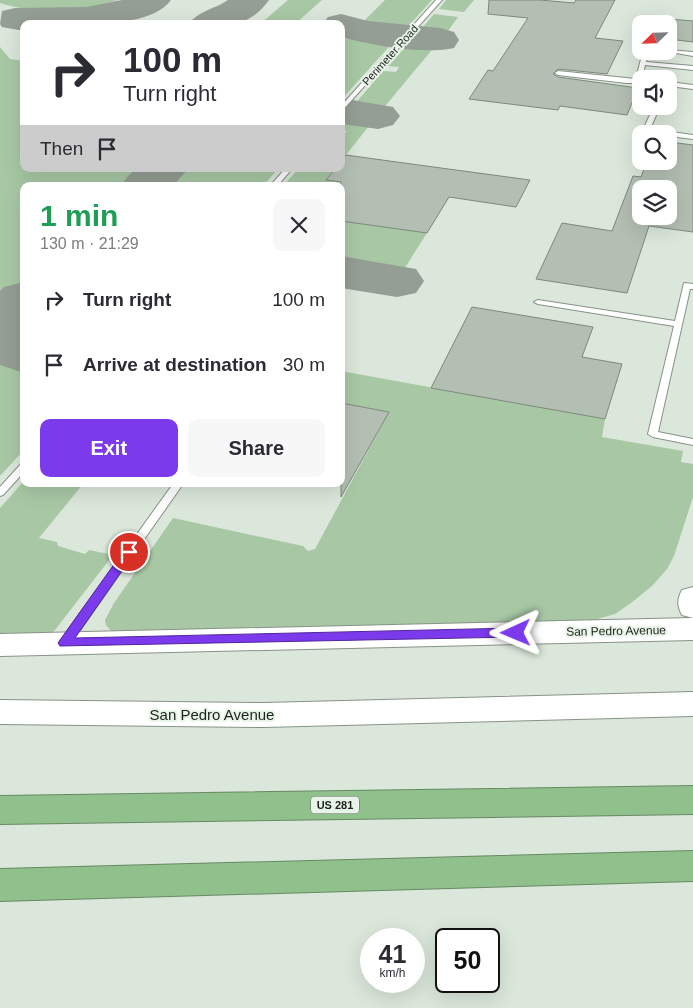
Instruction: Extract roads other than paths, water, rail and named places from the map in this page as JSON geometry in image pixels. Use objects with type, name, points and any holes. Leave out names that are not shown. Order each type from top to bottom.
[{"type":"highway","name":"US 281","points":[[0,810],[693,800]]},
{"type":"highway","points":[[0,885],[693,866]]},
{"type":"main road","points":[[693,597],[693,608]]},
{"type":"main road","name":"San Pedro Avenue","points":[[0,645],[693,629]]},
{"type":"main road","name":"San Pedro Avenue","points":[[0,712],[246,715],[693,704]]},
{"type":"lane","name":"Perimeter Road","points":[[345,106],[439,0]]},
{"type":"lane","points":[[678,52],[693,54]]},
{"type":"lane","points":[[641,70],[643,60]]},
{"type":"lane","points":[[642,63],[693,68]]},
{"type":"lane","points":[[558,73],[632,81]]},
{"type":"lane","points":[[677,85],[693,86]]},
{"type":"lane","points":[[677,135],[693,137]]},
{"type":"lane","points":[[277,182],[286,172]]},
{"type":"lane","points":[[693,287],[687,286],[652,434],[693,442]]},
{"type":"lane","points":[[538,302],[678,324]]},
{"type":"lane","points":[[0,493],[20,470]]},
{"type":"lane","points":[[64,643],[176,487]]}]
